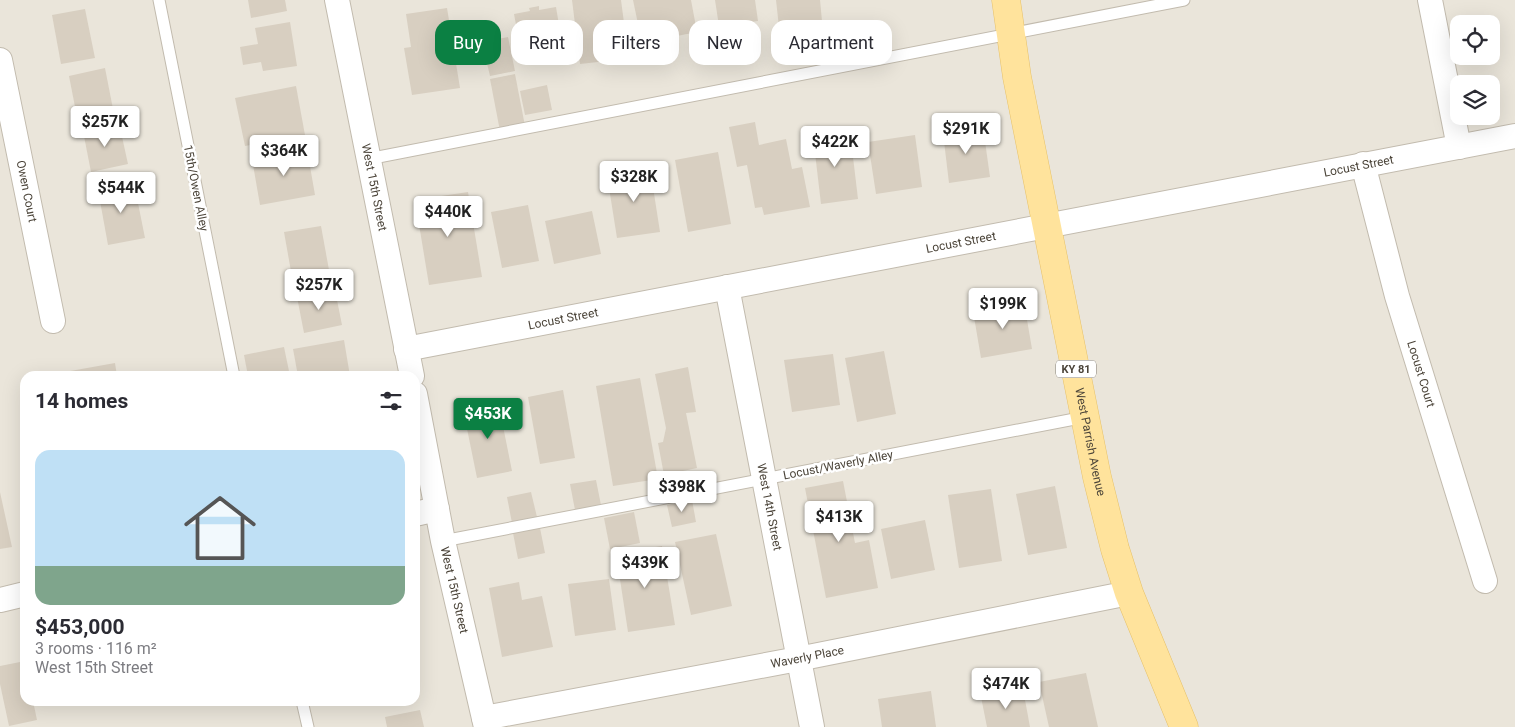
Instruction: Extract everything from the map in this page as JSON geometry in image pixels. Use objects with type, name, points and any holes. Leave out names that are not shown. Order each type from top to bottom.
[{"type":"main road","name":"West Parrish Avenue","points":[[1006,0],[1017,77],[1097,477],[1110,531],[1129,593],[1184,727]]},
{"type":"street","name":"West 15th Street","points":[[337,0],[411,371]]},
{"type":"street","points":[[1430,0],[1459,146]]},
{"type":"street","name":"Owen Court","points":[[0,60],[53,321]]},
{"type":"street","name":"Locust Street","points":[[406,349],[1515,136]]},
{"type":"street","name":"Locust Court","points":[[1363,164],[1397,296],[1485,581]]},
{"type":"street","name":"West 14th Street","points":[[727,287],[812,727]]},
{"type":"street","name":"West 15th Street","points":[[420,448],[426,512],[443,541],[485,722]]},
{"type":"street","name":"Waverly Place","points":[[485,722],[1129,593]]},
{"type":"street","points":[[0,600],[20,595]]},
{"type":"lane","name":"15th/Owen Alley","points":[[159,0],[233,371]]},
{"type":"lane","points":[[368,159],[1011,32],[1184,0]]},
{"type":"lane","name":"Locust/Waverly Alley","points":[[443,541],[1085,417]]},
{"type":"lane","points":[[303,706],[308,727]]},
{"type":"shaded area","points":[[0,0],[1515,0],[1515,727],[0,727]]},
{"type":"building","points":[[248,0],[285,0],[287,11],[251,18]]},
{"type":"building","points":[[572,0],[621,0],[624,20],[593,20],[593,63],[583,64],[583,20],[574,20]]},
{"type":"building","points":[[633,0],[691,0],[695,20],[689,20],[689,34],[679,36],[679,20],[637,20]]},
{"type":"building","points":[[715,0],[755,0],[758,20],[718,20]]},
{"type":"building","points":[[776,0],[820,0],[822,20],[778,20]]},
{"type":"building","points":[[539,6],[539,10],[556,7],[558,20],[515,20],[514,14],[530,11],[529,8]]},
{"type":"building","points":[[447,8],[449,20],[435,20],[435,65],[456,65],[460,88],[412,95],[404,48],[411,47],[406,14]]},
{"type":"building","points":[[85,9],[95,58],[61,64],[52,15]]},
{"type":"building","points":[[290,22],[297,66],[263,71],[261,62],[243,65],[240,47],[258,44],[255,28]]},
{"type":"building","points":[[508,37],[511,65],[514,65],[515,71],[490,76],[487,65],[501,65],[501,38]]},
{"type":"building","points":[[105,68],[113,109],[77,117],[69,76]]},
{"type":"building","points":[[515,74],[525,126],[500,131],[490,79]]},
{"type":"building","points":[[547,85],[552,110],[525,115],[520,91]]},
{"type":"building","points":[[296,86],[305,135],[245,146],[235,98]]},
{"type":"building","points":[[755,122],[759,145],[786,139],[792,169],[802,167],[810,207],[764,215],[762,207],[755,208],[747,165],[737,167],[729,127]]},
{"type":"building","points":[[119,123],[128,164],[91,172],[83,131]]},
{"type":"building","points":[[983,127],[990,177],[949,183],[943,133]]},
{"type":"building","points":[[850,132],[858,199],[821,204],[813,136]]},
{"type":"building","points":[[915,135],[922,187],[876,194],[868,142]]},
{"type":"building","points":[[307,149],[315,195],[260,205],[252,159]]},
{"type":"building","points":[[718,152],[731,224],[688,232],[675,160]]},
{"type":"building","points":[[650,168],[660,232],[617,238],[607,175]]},
{"type":"building","points":[[134,183],[145,238],[108,245],[98,190]]},
{"type":"building","points":[[468,192],[482,277],[429,285],[415,200]]},
{"type":"building","points":[[528,205],[539,261],[502,268],[491,212]]},
{"type":"building","points":[[592,211],[601,254],[554,264],[545,221]]},
{"type":"building","points":[[321,226],[329,270],[292,277],[284,232]]},
{"type":"building","points":[[335,290],[342,325],[304,333],[297,297]]},
{"type":"building","points":[[1024,302],[1032,349],[981,358],[973,311]]},
{"type":"building","points":[[344,340],[349,371],[297,371],[293,349]]},
{"type":"building","points":[[284,347],[289,371],[247,371],[244,355]]},
{"type":"building","points":[[884,351],[896,414],[857,422],[845,358]]},
{"type":"building","points":[[833,354],[840,405],[792,412],[784,360]]},
{"type":"building","points":[[115,363],[116,371],[70,371]]},
{"type":"building","points":[[688,367],[696,412],[686,413],[697,468],[664,475],[658,443],[663,442],[666,428],[655,374]]},
{"type":"building","points":[[640,378],[658,479],[613,486],[596,386]]},
{"type":"building","points":[[563,390],[575,458],[540,464],[528,397]]},
{"type":"building","points":[[498,401],[512,471],[477,478],[463,409]]},
{"type":"building","points":[[596,480],[601,505],[575,510],[570,484]]},
{"type":"building","points":[[843,481],[855,543],[869,540],[878,588],[826,598],[805,488]]},
{"type":"building","points":[[1055,486],[1067,548],[1028,555],[1016,494]]},
{"type":"building","points":[[991,489],[1002,561],[959,568],[948,495]]},
{"type":"building","points":[[0,492],[12,547],[0,549]]},
{"type":"building","points":[[531,492],[537,517],[512,523],[507,497]]},
{"type":"building","points":[[692,500],[696,522],[672,527],[667,505]]},
{"type":"building","points":[[634,512],[640,543],[610,549],[604,518]]},
{"type":"building","points":[[925,520],[935,570],[891,579],[881,529]]},
{"type":"building","points":[[540,528],[545,553],[518,559],[513,533]]},
{"type":"building","points":[[716,534],[732,606],[691,615],[675,542]]},
{"type":"building","points":[[662,546],[675,625],[628,632],[616,553]]},
{"type":"building","points":[[609,579],[616,630],[575,636],[568,584]]},
{"type":"building","points":[[519,582],[522,600],[542,596],[553,647],[502,657],[489,588]]},
{"type":"building","points":[[20,662],[20,706],[34,706],[37,720],[9,726],[0,684],[0,666]]},
{"type":"building","points":[[1086,673],[1098,727],[1049,727],[1039,682]]},
{"type":"building","points":[[1023,689],[1030,727],[987,727],[981,697]]},
{"type":"building","points":[[931,691],[936,727],[882,727],[878,699]]},
{"type":"building","points":[[420,710],[424,727],[387,727],[385,717]]}]
